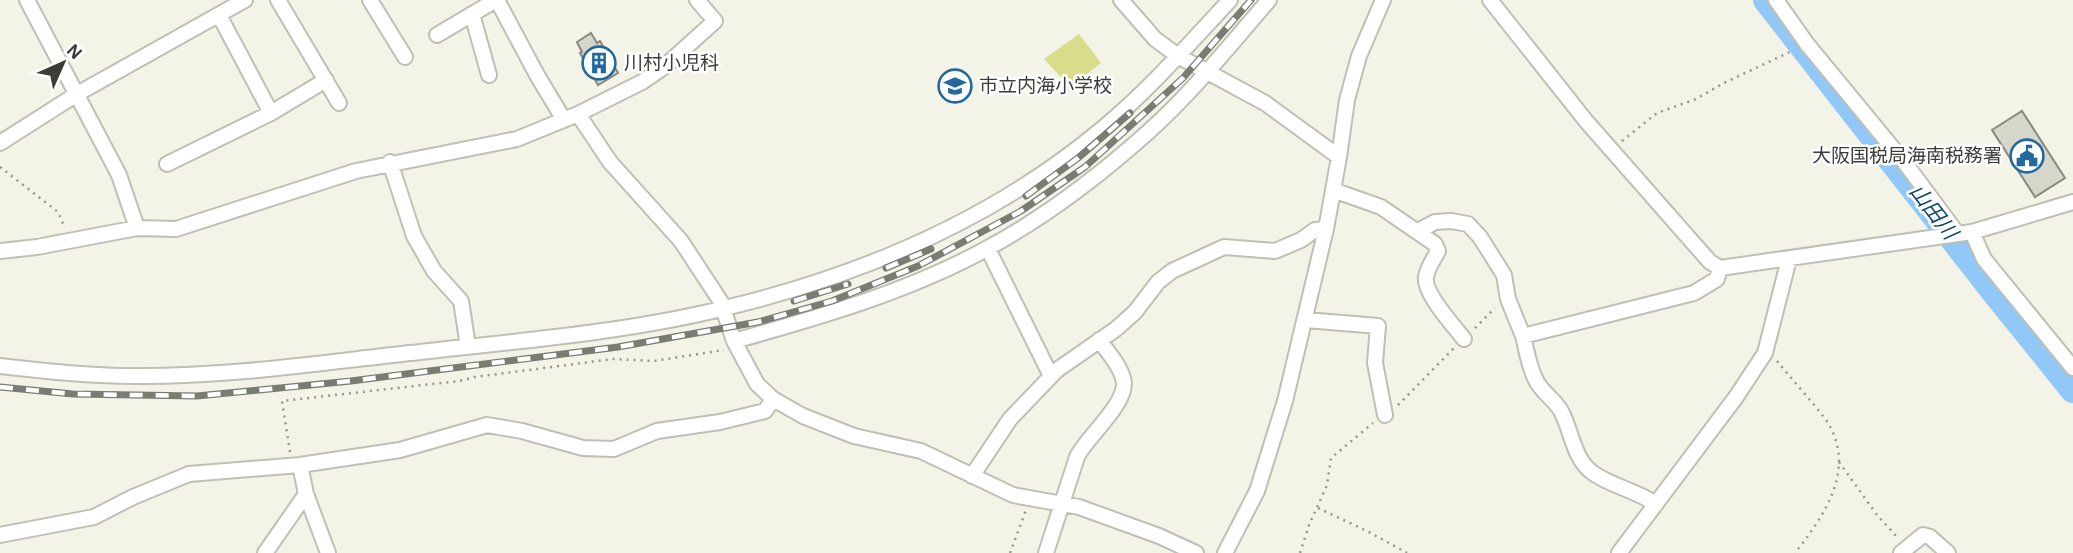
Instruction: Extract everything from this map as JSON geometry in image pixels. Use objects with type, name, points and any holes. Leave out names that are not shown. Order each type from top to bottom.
[{"type":"street","points":[[27,0],[119,175],[137,228]]},
{"type":"street","points":[[0,143],[77,94],[245,0]]},
{"type":"street","points":[[278,0],[339,103]]},
{"type":"street","points":[[370,0],[405,57]]},
{"type":"street","points":[[437,35],[497,0],[564,120]]},
{"type":"street","points":[[0,251],[137,228],[176,229],[390,162],[517,139],[578,114],[642,82],[664,67],[715,22],[697,0]]},
{"type":"street","points":[[1121,0],[1155,38],[1178,56],[1265,103],[1339,158]]},
{"type":"street","points":[[0,366],[132,376],[198,374],[468,346],[618,327],[723,309],[809,285],[886,259],[972,217],[1045,172],[1102,129],[1178,56],[1230,0]]},
{"type":"street","points":[[736,344],[888,292],[988,249],[1033,221],[1148,133],[1269,0]]},
{"type":"street","points":[[1225,553],[1257,491],[1285,401],[1326,229],[1347,100],[1359,56],[1383,0]]},
{"type":"street","points":[[1490,0],[1612,150],[1710,262],[1720,268],[1955,234],[2073,202]]},
{"type":"street","points":[[1776,0],[1807,44],[1905,163],[1955,234],[1984,259],[2073,368]]},
{"type":"street","points":[[472,14],[489,75]]},
{"type":"street","points":[[219,15],[271,113]]},
{"type":"street","points":[[167,164],[271,113],[326,80]]},
{"type":"street","points":[[578,114],[610,162],[681,241],[723,309],[736,344],[757,384],[773,399],[803,416],[854,436],[921,451],[1013,495],[1079,508],[1159,536],[1196,553]]},
{"type":"street","points":[[390,162],[414,236],[434,271],[461,301],[468,346]]},
{"type":"street","points":[[1333,190],[1381,207],[1418,230],[1438,247],[1426,275],[1427,286],[1442,313],[1464,339]]},
{"type":"street","points":[[1418,230],[1435,222],[1451,221],[1468,224],[1480,237],[1504,275],[1508,299],[1538,384],[1560,408],[1583,463],[1593,473],[1642,495],[1656,505]]},
{"type":"street","points":[[972,476],[1010,419],[1051,376],[1116,330],[1135,312],[1158,282],[1172,271],[1224,247],[1275,251],[1301,240],[1315,230],[1326,229]]},
{"type":"street","points":[[988,249],[1051,376]]},
{"type":"street","points":[[1619,553],[1736,397],[1765,353],[1790,258]]},
{"type":"street","points":[[1523,336],[1694,293],[1717,279],[1720,268]]},
{"type":"street","points":[[1306,320],[1378,326],[1375,363],[1385,415]]},
{"type":"street","points":[[1046,553],[1080,449],[1115,407],[1124,388],[1125,380],[1099,340]]},
{"type":"street","points":[[0,535],[94,517],[144,491],[189,474],[296,466],[400,450],[487,425],[522,431],[583,448],[614,449],[657,431],[720,422],[765,411],[773,399]]},
{"type":"street","points":[[296,466],[328,553]]},
{"type":"street","points":[[265,553],[306,494]]},
{"type":"street","points":[[1904,550],[1923,535],[1930,537],[1948,553]]},
{"type":"path","points":[[1612,150],[1657,113],[1696,99],[1752,68],[1807,44]]},
{"type":"path","points":[[0,167],[58,212],[69,241]]},
{"type":"path","points":[[296,466],[282,401],[459,381],[613,359],[654,361],[736,344]]},
{"type":"path","points":[[1766,348],[1826,421],[1838,447],[1839,462],[1833,495],[1823,517],[1795,553]]},
{"type":"path","points":[[1839,462],[1904,550]]},
{"type":"path","points":[[1010,553],[1030,498]]},
{"type":"path","points":[[1318,508],[1407,553]]},
{"type":"green space","points":[[1079,34],[1101,63],[1070,87],[1044,59]]},
{"type":"building","name":"川村小児科","points":[[591,33],[597,43],[600,41],[618,73],[598,85],[580,53],[582,52],[577,42]]},
{"type":"building","points":[[2022,111],[2065,178],[2035,197],[1992,130]]},
{"type":"waterway","name":"山田川","points":[[1766,0],[2073,390]]},
{"type":"railway","points":[[0,387],[73,394],[197,396],[351,381],[618,347],[758,322],[832,301],[918,266],[1021,211],[1085,167],[1183,78],[1251,0]]},
{"type":"railway","points":[[1026,196],[1078,158],[1130,113]]},
{"type":"railway","points":[[886,268],[931,249]]},
{"type":"railway","points":[[794,301],[848,284]]},
{"type":"place","name":"川村小児科","points":[[599,63]]},
{"type":"place","name":"市立内海小学校","points":[[955,86]]},
{"type":"place","name":"大阪国税局海南税務署","points":[[2027,156]]}]
